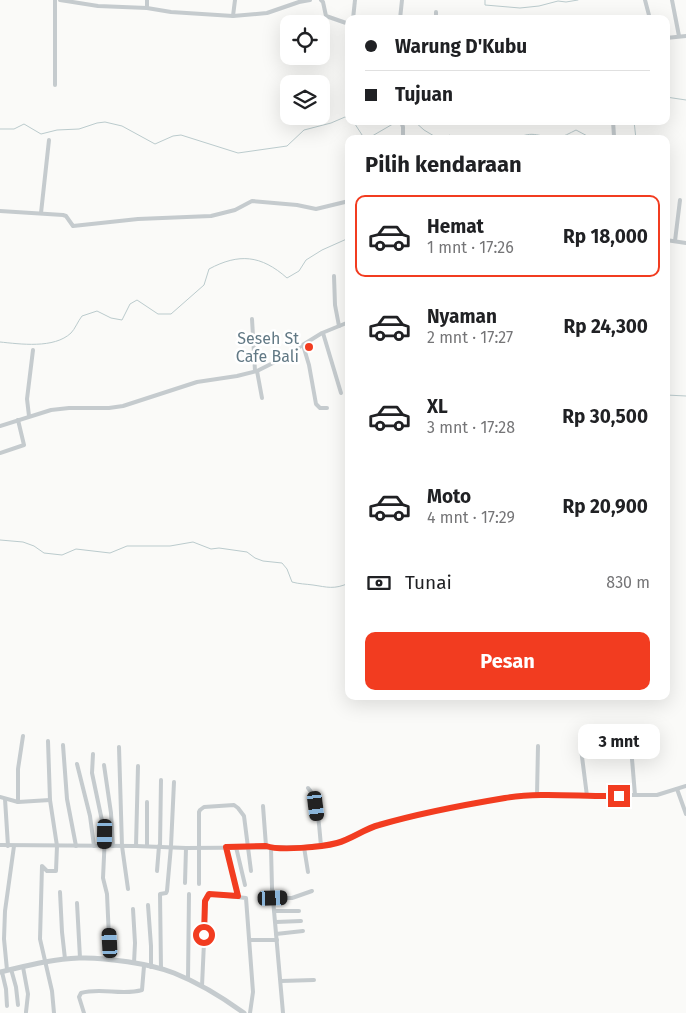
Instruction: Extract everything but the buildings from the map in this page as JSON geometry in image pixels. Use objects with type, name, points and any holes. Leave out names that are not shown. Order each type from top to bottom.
[{"type":"street","points":[[55,0],[55,85]]},
{"type":"street","points":[[60,0],[115,8],[147,8],[171,12],[233,16],[267,14],[299,2],[310,0]]},
{"type":"street","points":[[147,0],[147,8]]},
{"type":"street","points":[[233,16],[235,0]]},
{"type":"street","points":[[320,0],[323,2],[326,16],[345,23]]},
{"type":"street","points":[[353,15],[355,0]]},
{"type":"street","points":[[400,15],[402,0]]},
{"type":"street","points":[[646,0],[649,15]]},
{"type":"street","points":[[672,0],[679,36]]},
{"type":"street","points":[[670,37],[686,36]]},
{"type":"street","points":[[41,213],[49,140]]},
{"type":"street","points":[[675,241],[680,200]]},
{"type":"street","points":[[0,211],[63,215],[66,216],[73,226],[138,218],[211,216],[235,210],[252,201],[297,205],[316,210],[345,202]]},
{"type":"street","points":[[670,240],[686,243]]},
{"type":"street","points":[[334,276],[335,305],[339,326]]},
{"type":"street","points":[[252,319],[256,371],[262,398]]},
{"type":"street","points":[[0,420],[0,426],[51,410],[124,406],[197,382],[256,371],[276,362],[323,333],[345,324]]},
{"type":"street","points":[[323,333],[341,393]]},
{"type":"street","points":[[303,345],[309,365],[316,404],[320,408],[327,408]]},
{"type":"street","points":[[29,416],[27,399],[33,350]]},
{"type":"street","points":[[0,453],[24,444],[18,420]]},
{"type":"street","points":[[630,735],[635,796]]},
{"type":"street","points":[[18,802],[18,769],[23,736]]},
{"type":"street","points":[[48,741],[50,800],[57,846],[56,871],[48,871],[42,866],[40,939],[52,991],[54,1013]]},
{"type":"street","points":[[580,741],[587,796]]},
{"type":"street","points":[[63,745],[67,799],[76,846]]},
{"type":"street","points":[[537,795],[538,746]]},
{"type":"street","points":[[119,747],[122,846],[128,889]]},
{"type":"street","points":[[93,754],[92,773],[105,834],[103,878],[107,894],[110,960]]},
{"type":"street","points":[[77,764],[90,816],[94,846]]},
{"type":"street","points":[[104,765],[111,813],[113,846]]},
{"type":"street","points":[[136,846],[138,766]]},
{"type":"street","points":[[157,871],[160,846],[161,780]]},
{"type":"street","points":[[161,969],[160,894],[167,892],[174,782]]},
{"type":"street","points":[[0,845],[171,846],[186,848],[266,846],[271,848],[321,845],[338,843],[378,825],[439,810],[505,798],[537,795],[658,795],[686,786]]},
{"type":"street","points":[[308,788],[315,801],[321,845]]},
{"type":"street","points":[[677,789],[686,814]]},
{"type":"street","points":[[0,797],[18,802],[50,800]]},
{"type":"street","points":[[5,799],[8,846]]},
{"type":"street","points":[[147,802],[147,846]]},
{"type":"street","points":[[199,884],[200,810],[204,807],[234,806],[244,816],[251,871]]},
{"type":"street","points":[[263,806],[266,846]]},
{"type":"street","points":[[7,1006],[4,939],[5,911],[14,846]]},
{"type":"street","points":[[304,846],[308,872]]},
{"type":"street","points":[[226,847],[238,896]]},
{"type":"street","points":[[236,847],[245,885]]},
{"type":"street","points":[[185,883],[186,848]]},
{"type":"street","points":[[271,848],[273,898],[283,1013]]},
{"type":"street","points":[[273,898],[292,898],[312,891]]},
{"type":"street","points":[[60,892],[65,959]]},
{"type":"street","points":[[188,979],[189,894]]},
{"type":"street","points":[[202,986],[206,898],[209,894],[238,896],[248,900],[253,992],[250,1013]]},
{"type":"street","points":[[77,903],[80,958]]},
{"type":"street","points":[[148,905],[151,967]]},
{"type":"street","points":[[133,909],[136,943],[134,964]]},
{"type":"street","points":[[274,911],[299,911]]},
{"type":"street","points":[[276,922],[300,921]]},
{"type":"street","points":[[276,934],[302,931]]},
{"type":"street","points":[[250,940],[277,940]]},
{"type":"street","points":[[5,971],[44,962],[80,958],[134,964],[172,972],[188,979],[244,1013]]},
{"type":"street","points":[[84,1013],[79,997],[81,994],[95,990],[129,992],[142,990],[144,966]]},
{"type":"street","points":[[23,967],[28,994],[26,1012]]},
{"type":"street","points":[[5,971],[16,987],[18,1005]]},
{"type":"street","points":[[281,982],[314,980]]},
{"type":"waterway","points":[[485,0],[485,5],[520,8],[558,1],[578,0]]},
{"type":"waterway","points":[[670,98],[686,100]]},
{"type":"waterway","points":[[0,129],[14,129],[24,124],[41,134],[57,130],[79,129],[105,122],[122,126],[155,144],[173,136],[181,135],[238,153],[287,146],[304,130],[345,117]]},
{"type":"waterway","points":[[356,125],[362,135]]},
{"type":"waterway","points":[[374,135],[391,125]]},
{"type":"waterway","points":[[418,125],[432,135]]},
{"type":"waterway","points":[[634,125],[636,135]]},
{"type":"waterway","points":[[566,135],[576,130],[585,135]]},
{"type":"waterway","points":[[527,135],[537,135]]},
{"type":"waterway","points":[[0,342],[37,344],[56,341],[71,333],[82,316],[97,311],[111,318],[122,320],[130,304],[137,300],[158,314],[171,314],[204,285],[209,269],[220,264],[230,260],[250,259],[268,265],[287,278],[299,271],[306,260],[322,250],[345,240]]},
{"type":"waterway","points":[[670,395],[686,396]]},
{"type":"waterway","points":[[0,540],[23,542],[34,546],[44,553],[62,555],[76,549],[110,553],[127,546],[170,546],[193,542],[211,549],[219,548],[247,552],[263,561],[282,563],[287,569],[292,582],[331,587],[345,585]]},
{"type":"place","name":"Seseh St Cafe Bali","points":[[309,347]]},
{"type":"route","points":[[204,935],[205,901],[207,896],[209,894],[238,896],[226,847],[266,846],[271,848],[288,848],[338,843],[378,825],[439,810],[508,798],[537,795],[619,796]]}]
